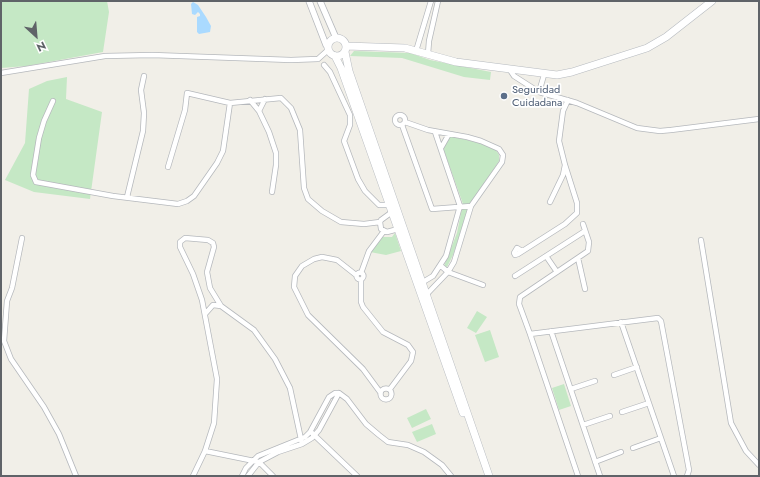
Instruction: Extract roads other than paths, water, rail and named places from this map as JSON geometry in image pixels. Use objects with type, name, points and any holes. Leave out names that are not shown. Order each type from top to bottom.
[{"type":"main road","points":[[335,56],[340,56],[346,49],[382,46],[416,50],[456,62],[544,75],[557,75],[572,72],[647,48],[666,37],[712,1]]},
{"type":"main road","points":[[484,476],[420,283],[349,70],[344,41],[336,38],[330,41],[328,48],[335,56],[341,68],[398,229],[420,283],[427,294],[489,476]]},
{"type":"street","points":[[1,73],[105,56],[152,55],[291,60],[318,58],[328,48],[309,1]]},
{"type":"street","points":[[320,1],[336,38]]},
{"type":"street","points":[[416,50],[430,1]]},
{"type":"street","points":[[428,54],[429,41],[438,1]]},
{"type":"street","points":[[316,18],[325,15]]},
{"type":"street","points":[[420,39],[429,41]]},
{"type":"street","points":[[168,167],[185,110],[186,93],[230,103],[281,98],[286,102],[298,122],[302,142],[304,188],[308,199],[322,211],[341,222],[351,224],[380,222],[391,209],[379,205],[365,191],[358,179],[344,141],[350,125],[350,116],[346,104],[330,72],[324,65]]},
{"type":"street","points":[[510,70],[514,76],[539,92],[568,100],[637,128],[660,131],[759,119]]},
{"type":"street","points":[[539,92],[544,75]]},
{"type":"street","points":[[127,197],[143,131],[144,113],[141,90],[144,76]]},
{"type":"street","points":[[259,111],[265,99]]},
{"type":"street","points":[[250,100],[259,111],[269,132],[276,153],[276,165],[272,192]]},
{"type":"street","points":[[522,251],[565,224],[577,213],[578,203],[559,141],[563,111],[568,100]]},
{"type":"street","points":[[53,101],[44,121],[39,138],[33,175],[34,180],[48,185],[178,204],[188,201],[194,196],[210,174],[223,151],[230,103]]},
{"type":"street","points":[[427,294],[448,272],[454,262],[471,206],[502,162],[502,156],[499,149],[467,136],[435,132],[403,123],[432,209],[471,206]]},
{"type":"street","points":[[420,283],[433,276],[441,266],[452,239],[460,206],[435,132]]},
{"type":"street","points":[[441,149],[449,134]]},
{"type":"street","points":[[550,202],[563,175],[565,164]]},
{"type":"street","points":[[380,222],[384,231]]},
{"type":"street","points":[[576,476],[519,304],[520,297],[588,251],[590,247],[583,224]]},
{"type":"street","points":[[390,389],[411,361],[413,352],[408,345],[383,332],[363,307],[360,302],[361,280],[357,279],[369,251],[384,231],[398,229]]},
{"type":"street","points":[[515,276],[585,231]]},
{"type":"street","points":[[22,238],[12,288],[7,301],[5,345],[11,360],[44,407],[59,434],[76,476]]},
{"type":"street","points":[[193,476],[205,451],[214,423],[217,379],[205,314],[193,274],[180,247],[180,242],[185,238],[208,240],[213,243],[214,250],[207,272],[208,283],[212,294],[221,306],[247,324],[263,340],[276,359],[290,388],[302,442]]},
{"type":"street","points":[[700,240],[731,423],[746,451],[759,465]]},
{"type":"street","points":[[546,256],[557,272]]},
{"type":"street","points":[[359,274],[330,258],[314,259],[306,262],[298,271],[295,276],[294,286],[300,303],[308,315],[363,369],[383,398],[388,399],[392,394],[390,389]]},
{"type":"street","points":[[578,258],[586,289]]},
{"type":"street","points":[[441,266],[448,272],[482,285]]},
{"type":"street","points":[[205,314],[213,305],[221,306]]},
{"type":"street","points":[[530,334],[658,318],[663,326],[689,470],[687,476]]},
{"type":"street","points":[[621,322],[674,476]]},
{"type":"street","points":[[551,331],[600,476]]},
{"type":"street","points":[[614,375],[636,367]]},
{"type":"street","points":[[571,389],[595,381]]},
{"type":"street","points":[[380,392],[384,388],[390,389]]},
{"type":"street","points":[[312,433],[328,397],[335,393],[339,394],[347,399],[366,424],[379,435],[391,443],[408,445],[424,452],[442,465],[451,476]]},
{"type":"street","points":[[248,476],[259,462],[302,442],[312,433],[339,394]]},
{"type":"street","points":[[622,412],[649,403]]},
{"type":"street","points":[[583,425],[610,416]]},
{"type":"street","points":[[312,433],[357,476]]},
{"type":"street","points":[[633,448],[661,438]]},
{"type":"street","points":[[242,476],[253,460],[273,448],[302,442]]},
{"type":"street","points":[[205,451],[259,462],[273,476]]},
{"type":"street","points":[[595,462],[621,452]]},
{"type":"water","points":[[193,2],[198,5],[206,17],[211,26],[210,32],[199,34],[197,32],[197,17],[200,16],[200,14],[198,12],[195,15],[192,14],[191,4]]},
{"type":"place","name":"Seguridad Cuidadana","points":[[504,96]]}]
